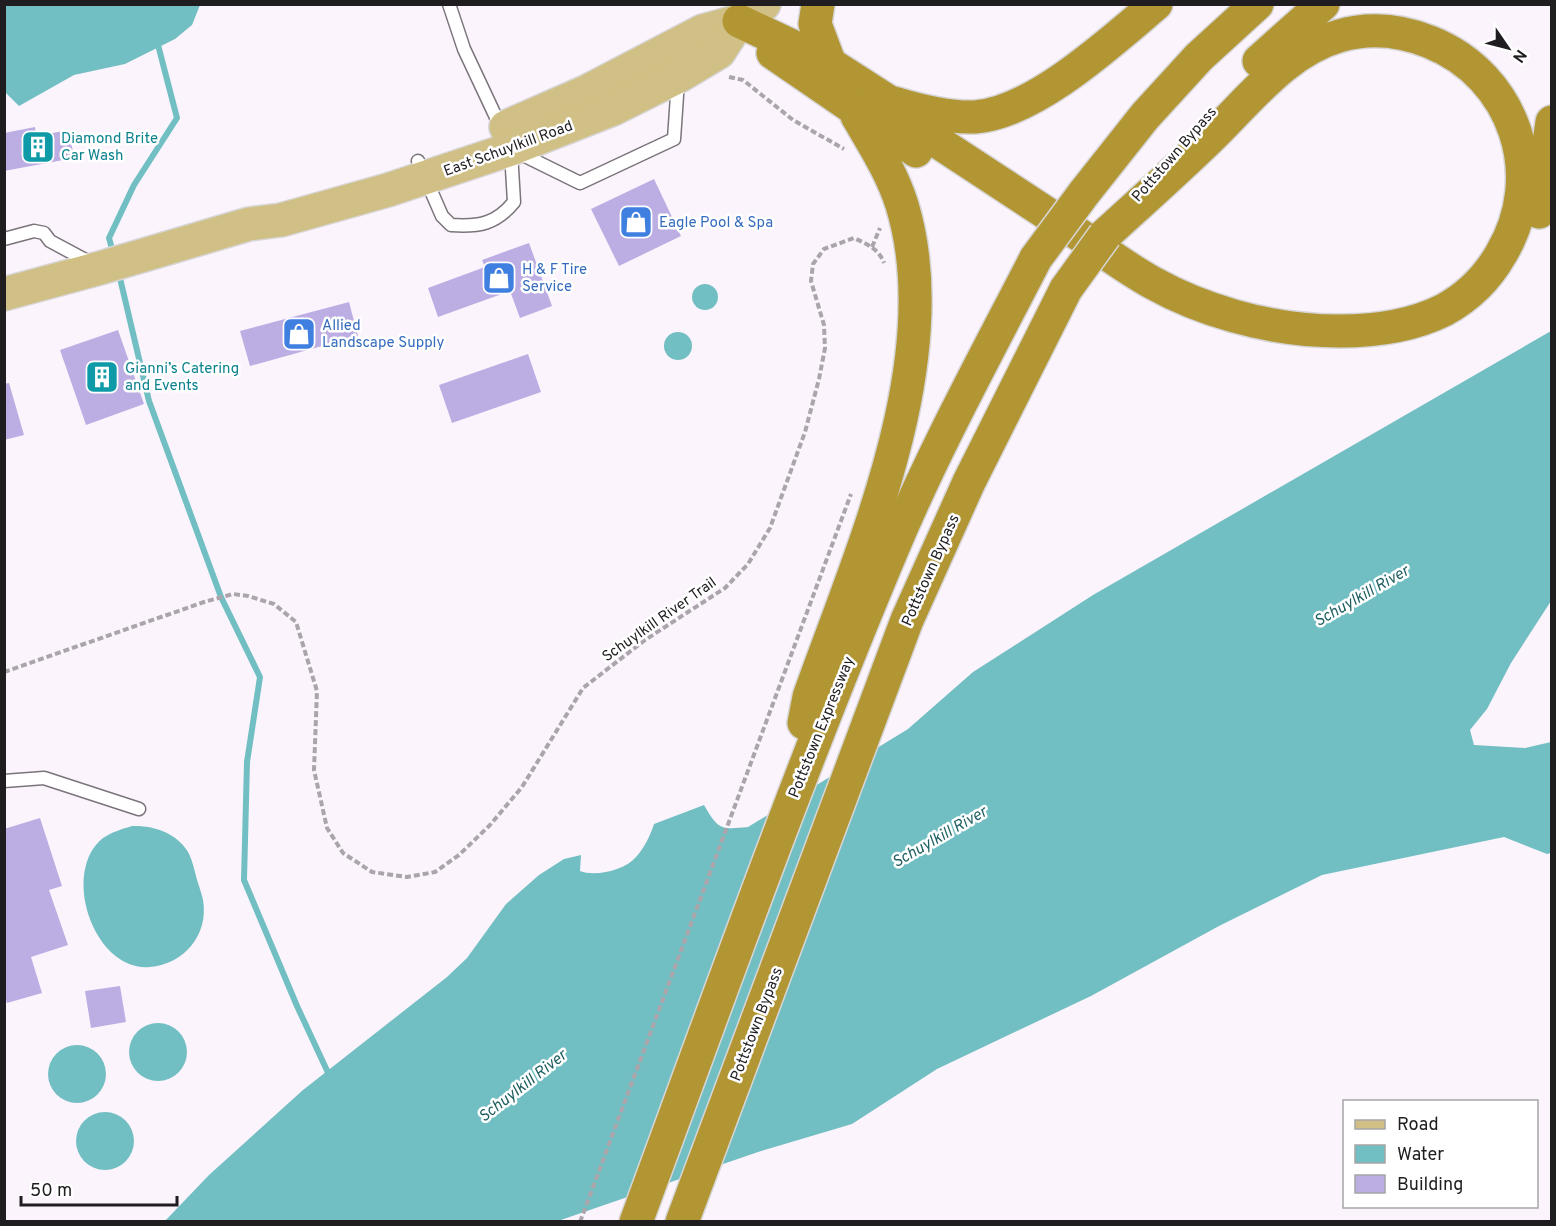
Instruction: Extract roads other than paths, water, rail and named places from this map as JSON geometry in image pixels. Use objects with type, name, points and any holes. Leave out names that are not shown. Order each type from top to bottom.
[{"type":"highway","points":[[818,4],[815,24],[830,64]]},
{"type":"highway","points":[[752,13],[886,100],[919,111],[957,117],[994,114],[1015,107],[1036,96],[1079,66],[1155,4]]},
{"type":"highway","name":"Pottstown Expressway","points":[[787,810],[892,549],[940,444],[1036,258],[1145,116],[1198,57],[1257,4]]},
{"type":"highway","name":"Pottstown Bypass","points":[[682,1221],[907,620],[969,482],[1066,289],[1105,235],[1188,135],[1257,63],[1323,4]]},
{"type":"highway","points":[[752,13],[782,61],[1018,219],[1167,311],[1221,332],[1273,344],[1350,350],[1400,346],[1437,335],[1472,316],[1508,281],[1532,237],[1539,211],[1551,122]]},
{"type":"highway","points":[[886,100],[906,122],[1152,283],[1234,316],[1303,328],[1354,330],[1398,326],[1446,309],[1473,290],[1497,262],[1515,226],[1523,186],[1522,158],[1516,132],[1502,104],[1490,87],[1461,58],[1442,47],[1401,32],[1357,32],[1320,42],[1273,75],[1210,138],[1105,235]]},
{"type":"highway","points":[[636,1221],[787,810],[809,697],[807,657],[886,483],[906,390],[913,337],[914,283],[907,224],[886,165],[853,109]]},
{"type":"main road","name":"East Schuylkill Road","points":[[506,139],[588,91],[703,31],[752,13]]},
{"type":"main road","name":"East Schuylkill Road","points":[[4,294],[249,224],[281,206],[422,169],[506,139],[613,110],[719,52],[752,13]]},
{"type":"lane","points":[[422,169],[442,216],[451,225],[472,227],[502,217],[513,202],[506,139],[464,49],[449,4]]},
{"type":"lane","points":[[506,139],[580,183],[674,139],[688,70]]},
{"type":"lane","points":[[4,239],[34,231],[44,233],[50,241],[100,268]]},
{"type":"lane","points":[[4,781],[44,778],[139,809]]},
{"type":"water","points":[[4,5],[200,5],[192,25],[175,39],[125,64],[74,75],[19,106],[5,92]]},
{"type":"water","points":[[705,284],[714,288],[718,297],[714,306],[705,310],[696,306],[692,297],[696,288]]},
{"type":"water","name":"Schuylkill River","points":[[1551,331],[1551,601],[1511,663],[1487,709],[1470,730],[1474,745],[1525,748],[1551,742],[1551,853],[1547,854],[1504,837],[1322,875],[1219,926],[1091,996],[937,1069],[852,1124],[758,1152],[558,1221],[164,1222],[209,1175],[303,1090],[447,977],[467,958],[506,904],[539,875],[564,859],[581,855],[580,871],[602,873],[618,869],[631,862],[639,853],[654,824],[704,805],[713,819],[725,828],[748,827],[908,729],[973,672],[1093,595]]},
{"type":"water","points":[[678,332],[688,336],[692,346],[688,356],[678,360],[668,356],[664,346],[668,336]]},
{"type":"water","points":[[132,826],[164,831],[183,845],[191,859],[203,900],[202,925],[192,946],[183,954],[162,965],[150,967],[130,964],[113,954],[99,937],[89,917],[84,895],[84,873],[90,854],[103,838]]},
{"type":"water","points":[[158,1023],[174,1028],[182,1036],[187,1052],[182,1068],[174,1076],[158,1081],[142,1076],[134,1068],[129,1052],[134,1036],[142,1028]]},
{"type":"water","points":[[77,1045],[88,1047],[98,1053],[104,1063],[106,1074],[104,1085],[98,1095],[88,1101],[77,1103],[66,1101],[56,1095],[50,1085],[48,1074],[50,1063],[56,1053],[66,1047]]},
{"type":"water","points":[[99,1112],[111,1112],[126,1120],[134,1135],[134,1147],[126,1162],[111,1170],[99,1170],[84,1162],[76,1147],[76,1135],[84,1120]]},
{"type":"waterway","points":[[114,256],[109,238],[134,185],[177,118],[157,41]]},
{"type":"waterway","points":[[119,274],[149,401],[221,597],[260,677],[247,762],[244,880],[297,1006],[330,1077]]},
{"type":"place","name":"Diamond Brite Car Wash","points":[[38,147]]},
{"type":"place","name":"Eagle Pool & Spa","points":[[636,222]]},
{"type":"place","name":"H & F Tire Service","points":[[499,278]]},
{"type":"place","name":"Allied Landscape Supply","points":[[299,334]]},
{"type":"place","name":"Gianni’s Catering and Events","points":[[102,377]]}]
